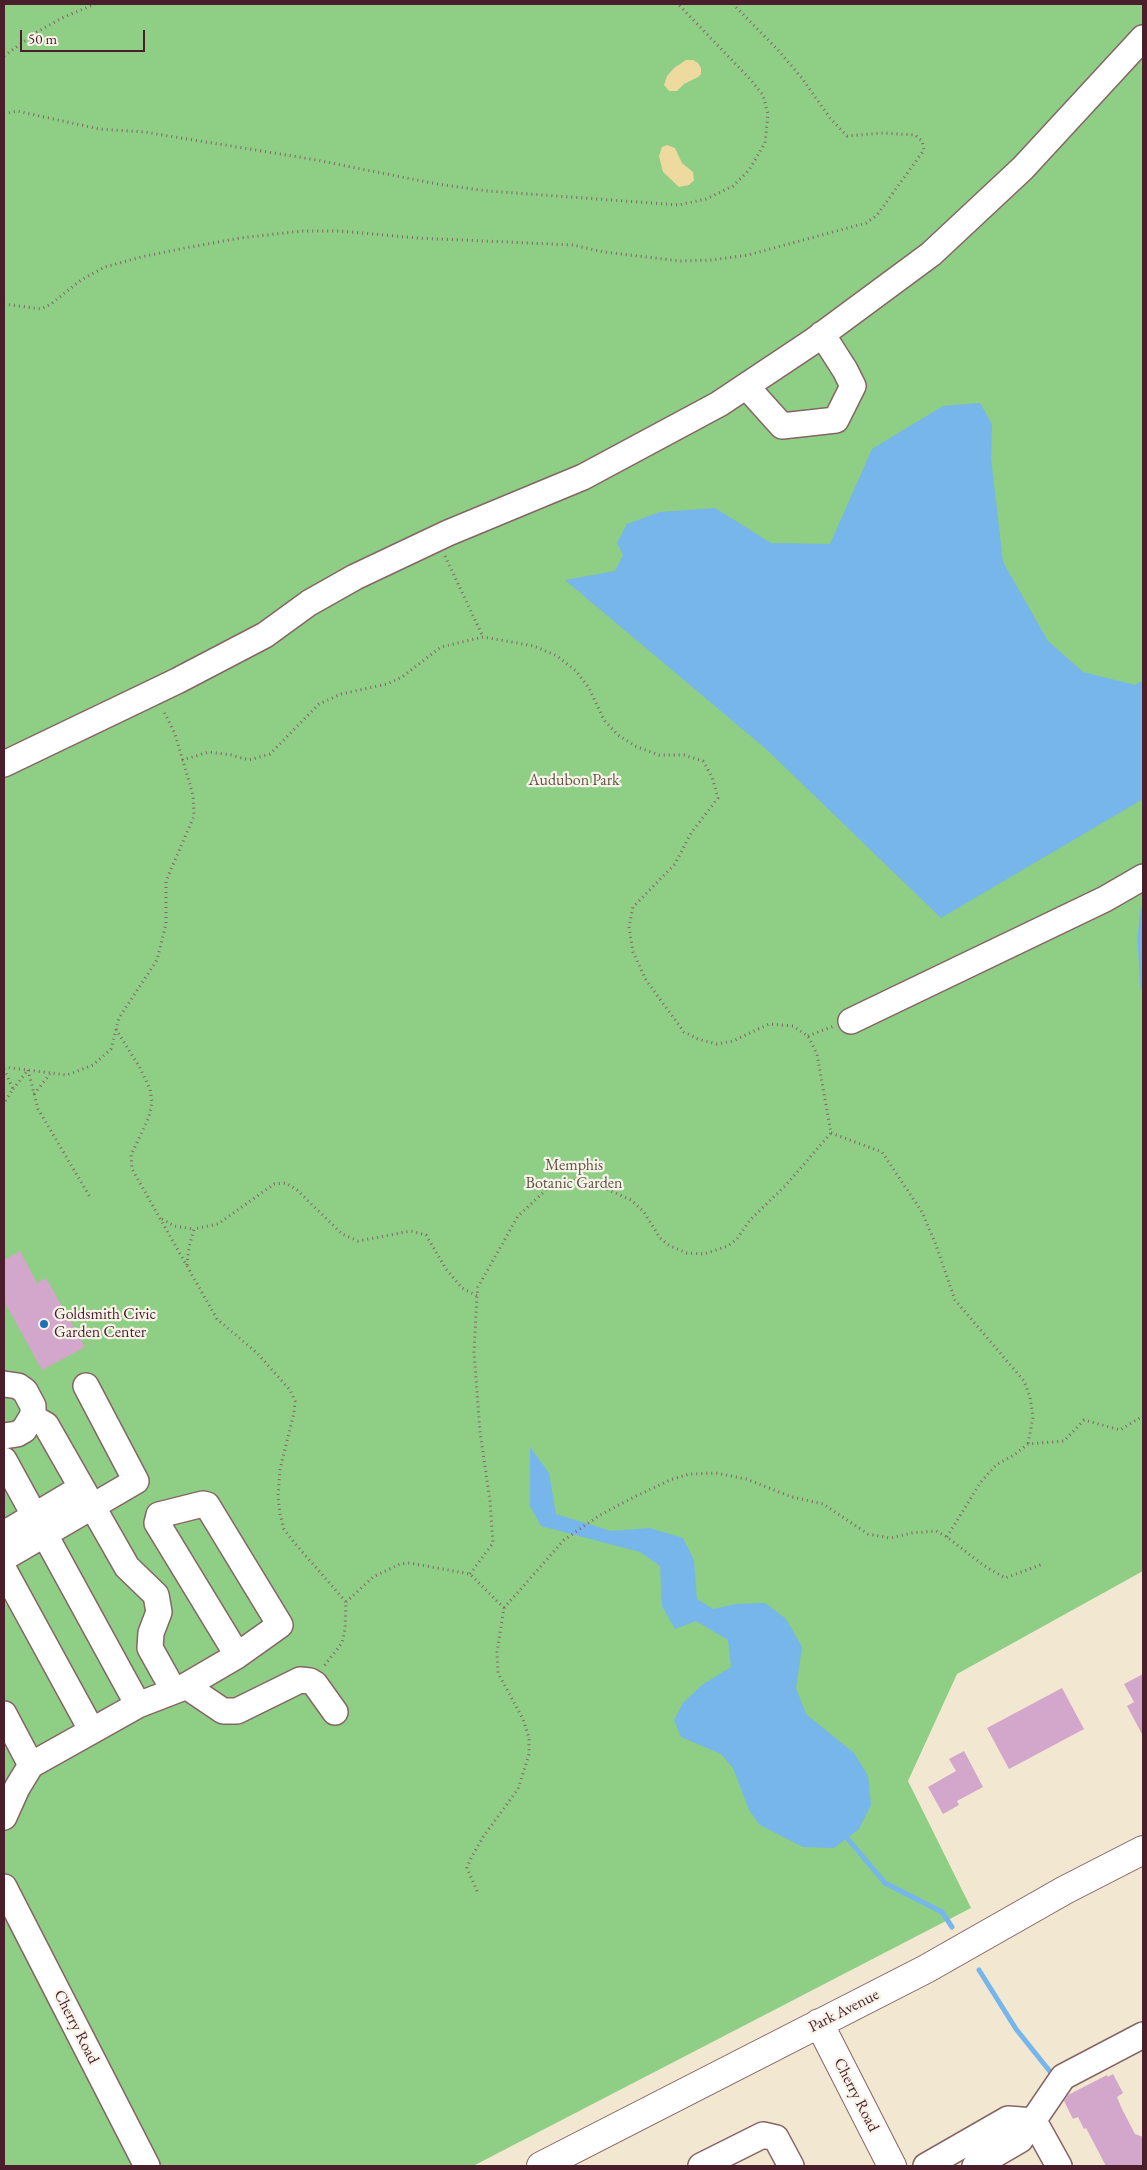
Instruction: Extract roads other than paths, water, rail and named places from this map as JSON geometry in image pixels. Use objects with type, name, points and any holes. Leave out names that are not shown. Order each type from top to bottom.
[{"type":"main road","name":"Park Avenue","points":[[541,2166],[926,1969],[1065,1890],[1143,1850]]},
{"type":"main road","name":"Cherry Road","points":[[819,2023],[892,2166]]},
{"type":"street","points":[[4,764],[265,635],[309,603],[355,576],[437,538],[583,477],[719,404],[822,334],[931,254],[1023,168],[1141,43]]},
{"type":"street","points":[[746,386],[782,426],[836,420],[852,386],[846,370],[822,334]]},
{"type":"street","points":[[851,1020],[1105,899],[1143,877]]},
{"type":"street","points":[[4,1384],[18,1386],[25,1391],[33,1406],[32,1417],[24,1430],[17,1434],[4,1436]]},
{"type":"street","points":[[86,1386],[156,1520],[233,1648],[235,1657]]},
{"type":"street","points":[[32,1417],[46,1425],[126,1567],[156,1596],[159,1612],[150,1633],[150,1648],[178,1690]]},
{"type":"street","points":[[4,1460],[138,1705]]},
{"type":"street","points":[[4,1558],[40,1524],[87,1497],[136,1481]]},
{"type":"street","points":[[4,1817],[16,1788],[31,1765],[138,1705],[178,1690],[235,1657],[280,1625],[279,1620],[207,1506],[203,1504],[172,1511],[159,1515],[156,1520]]},
{"type":"street","points":[[4,1534],[40,1524]]},
{"type":"street","points":[[4,1570],[92,1731]]},
{"type":"street","points":[[178,1690],[189,1688],[224,1710],[237,1711],[300,1680],[310,1681],[315,1684],[335,1712]]},
{"type":"street","points":[[4,1714],[31,1765]]},
{"type":"street","name":"Cherry Road","points":[[4,1887],[148,2166]]},
{"type":"street","points":[[974,2166],[1020,2140],[1063,2077],[1143,2035]]},
{"type":"street","points":[[926,2166],[1008,2119],[1034,2122]]},
{"type":"street","points":[[1034,2122],[1059,2166]]},
{"type":"street","points":[[701,2166],[762,2135],[776,2138],[791,2166]]},
{"type":"water","points":[[980,403],[992,424],[991,458],[1003,562],[1048,641],[1083,672],[1135,685],[1143,681],[1143,799],[941,918],[766,749],[565,580],[615,571],[623,555],[617,543],[627,524],[660,512],[715,508],[771,543],[830,544],[872,449],[943,406]]},
{"type":"water","points":[[530,1447],[549,1473],[556,1514],[611,1531],[650,1528],[683,1538],[694,1560],[697,1599],[713,1609],[736,1604],[765,1603],[786,1619],[802,1647],[796,1688],[806,1714],[854,1753],[868,1776],[871,1805],[859,1829],[834,1848],[803,1847],[760,1825],[749,1810],[733,1768],[721,1754],[681,1737],[674,1720],[683,1703],[702,1685],[731,1667],[728,1640],[696,1621],[675,1629],[662,1606],[660,1566],[640,1552],[541,1526],[530,1506]]},
{"type":"waterway","points":[[1143,909],[1140,939],[1143,988]]},
{"type":"waterway","points":[[847,1838],[885,1883],[942,1912],[952,1927]]},
{"type":"waterway","points":[[979,1970],[1016,2029],[1052,2074]]},
{"type":"place","name":"Goldsmith Civic Garden Center","points":[[44,1324]]},
{"type":"park label","name":"Audubon Park","points":[[574,781]]},
{"type":"park label","name":"Memphis Botanic Garden","points":[[574,1175]]}]
